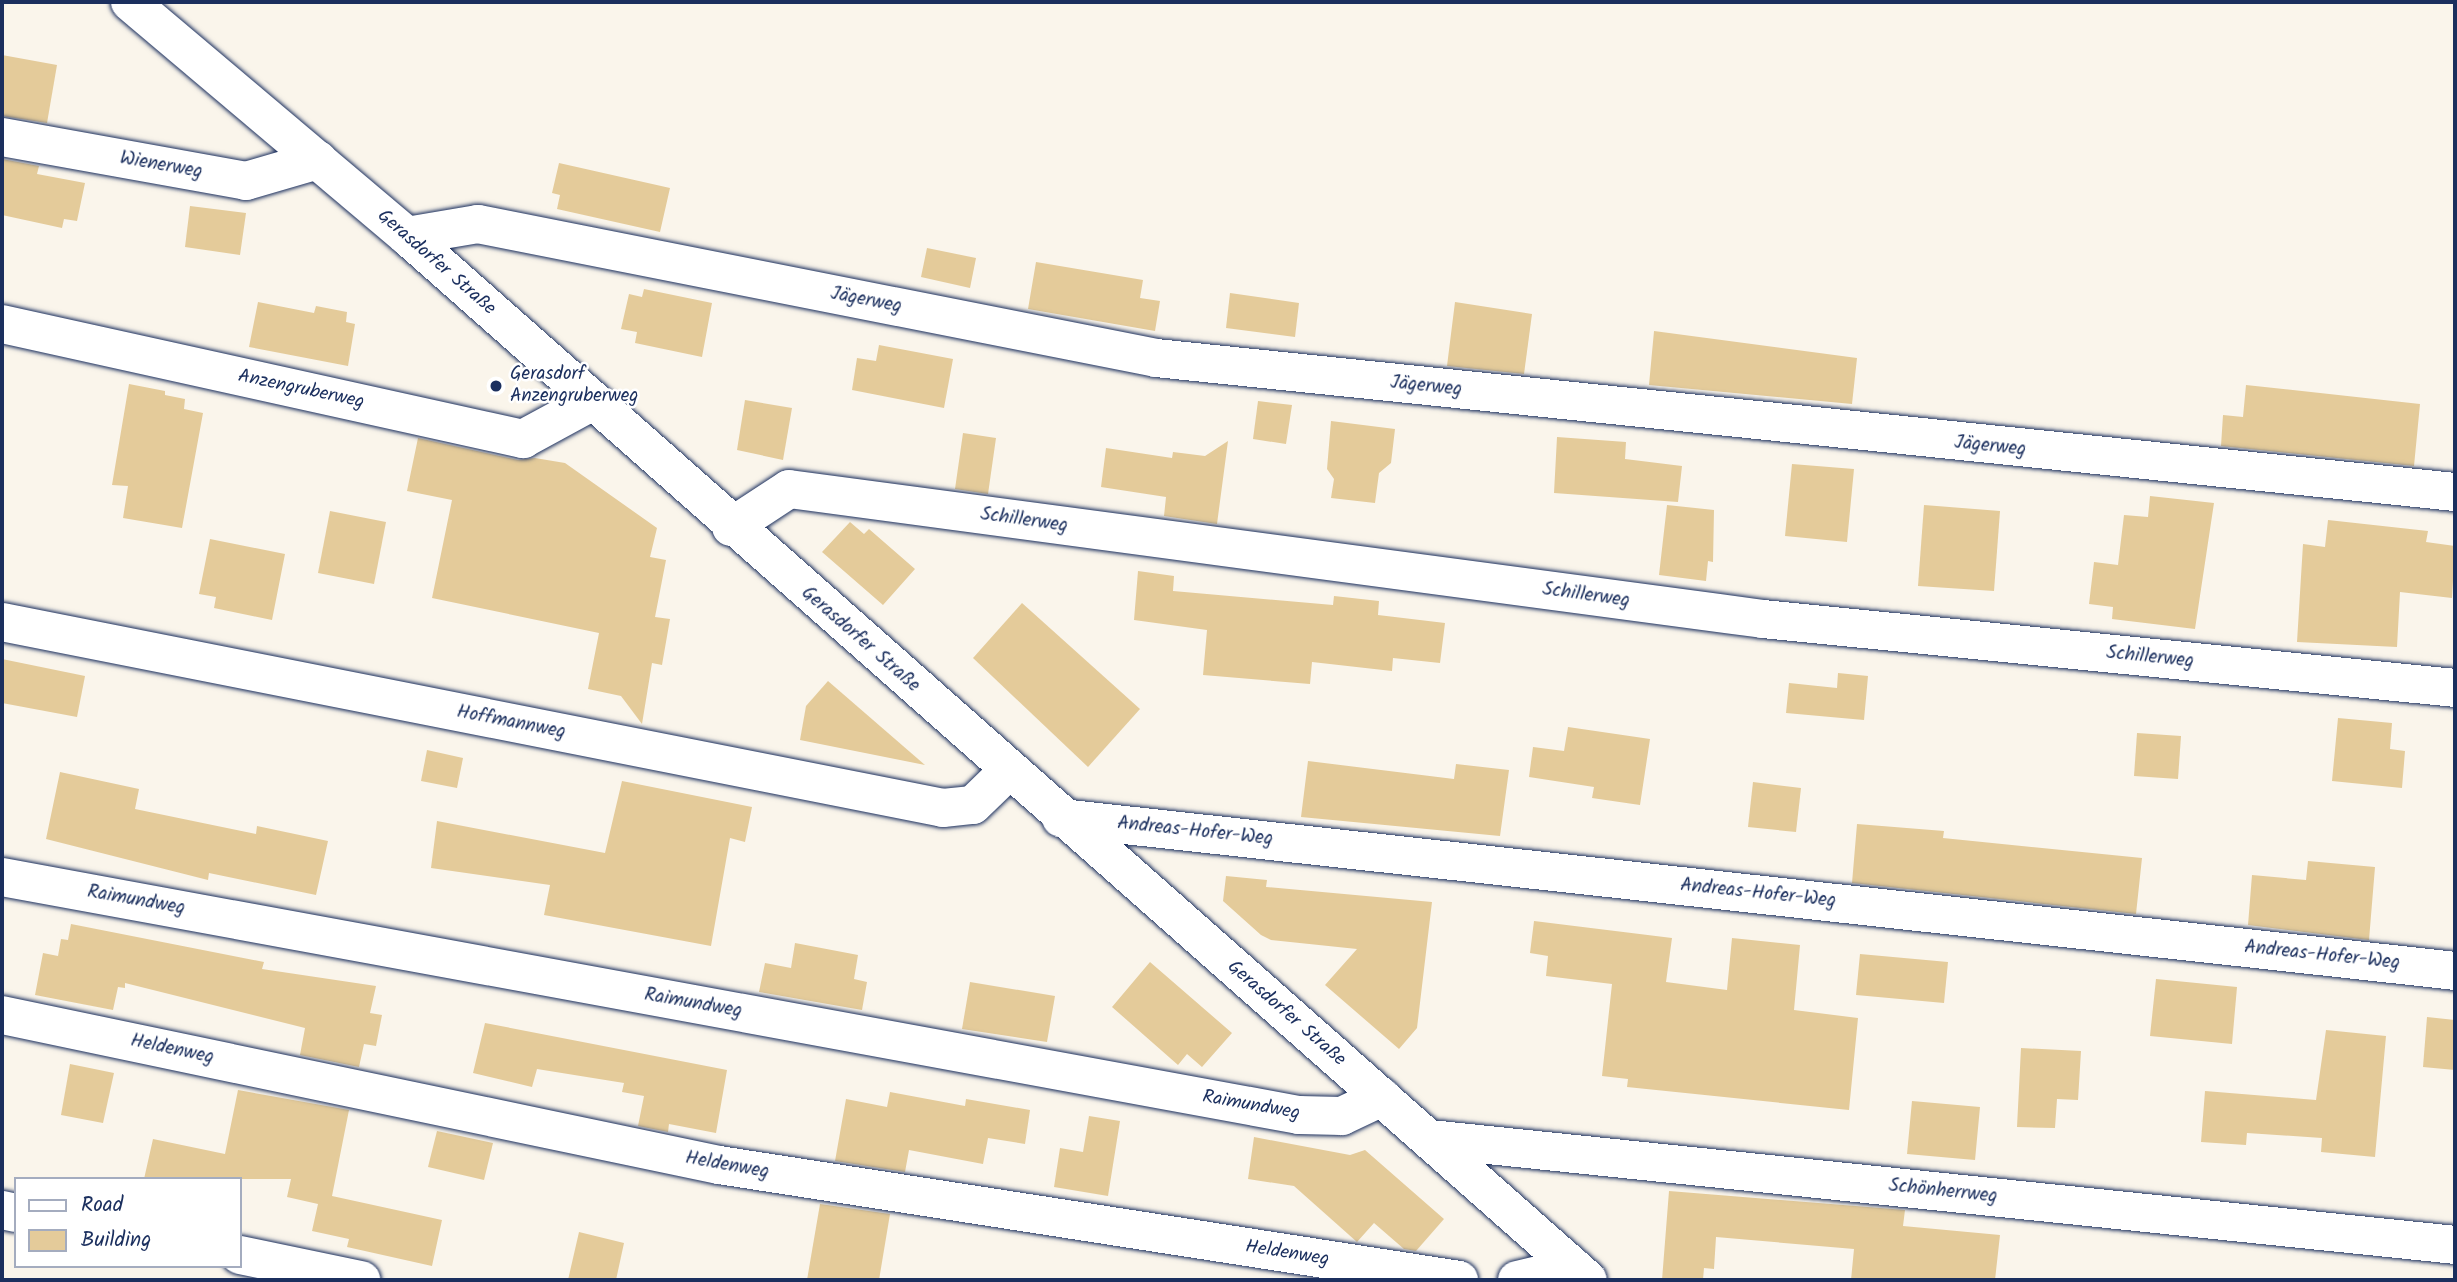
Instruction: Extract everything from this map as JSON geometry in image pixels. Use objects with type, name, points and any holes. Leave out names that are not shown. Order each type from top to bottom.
[{"type":"street","name":"Gerasdorfer Straße","points":[[130,2],[407,236],[731,527],[1430,1139],[1580,1274]]},
{"type":"street","name":"Wienerweg","points":[[2,137],[246,181],[318,160]]},
{"type":"street","name":"Jägerweg","points":[[407,236],[478,224],[1156,358],[2455,492]]},
{"type":"street","name":"Anzengruberweg","points":[[2,324],[523,439],[593,401]]},
{"type":"street","name":"Schillerweg","points":[[731,527],[789,489],[1763,619],[2455,688]]},
{"type":"street","name":"Hoffmannweg","points":[[2,622],[943,808],[973,805],[1008,771]]},
{"type":"street","name":"Andreas-Hofer-Weg","points":[[1061,818],[2455,971]]},
{"type":"street","name":"Raimundweg","points":[[2,877],[1299,1115],[1342,1116],[1382,1097]]},
{"type":"street","name":"Heldenweg","points":[[2,1014],[719,1166],[1459,1280]]},
{"type":"street","name":"Schönherrweg","points":[[1430,1139],[2455,1245]]},
{"type":"street","points":[[242,1255],[361,1280]]},
{"type":"street","points":[[1517,1280],[1580,1274]]},
{"type":"building","points":[[2,55],[57,65],[47,123],[2,116]]},
{"type":"building","points":[[2,159],[39,166],[37,174],[85,183],[77,221],[64,219],[62,228],[2,215]]},
{"type":"building","points":[[559,163],[670,188],[660,232],[557,209],[560,195],[552,193]]},
{"type":"building","points":[[190,206],[246,213],[240,255],[185,247]]},
{"type":"building","points":[[927,248],[976,258],[970,288],[921,277]]},
{"type":"building","points":[[1036,262],[1143,280],[1140,298],[1160,301],[1155,331],[1028,309]]},
{"type":"building","points":[[644,289],[712,303],[702,357],[635,343],[637,332],[621,329],[629,294],[642,297]]},
{"type":"building","points":[[1230,293],[1299,303],[1295,337],[1226,328]]},
{"type":"building","points":[[258,302],[314,313],[316,306],[347,312],[346,322],[355,324],[348,366],[249,347]]},
{"type":"building","points":[[1455,302],[1532,314],[1524,374],[1447,366]]},
{"type":"building","points":[[1654,331],[1857,358],[1852,404],[1649,385]]},
{"type":"building","points":[[879,345],[953,359],[944,408],[852,390],[857,358],[876,361]]},
{"type":"building","points":[[129,384],[165,391],[165,395],[185,399],[184,409],[203,413],[182,528],[123,518],[128,486],[112,485]]},
{"type":"building","points":[[2246,385],[2420,404],[2414,466],[2221,446],[2223,415],[2243,417]]},
{"type":"building","points":[[745,400],[792,408],[783,460],[737,450]]},
{"type":"building","points":[[1258,401],[1292,405],[1286,444],[1253,439]]},
{"type":"building","points":[[1331,421],[1395,429],[1391,463],[1379,473],[1375,503],[1331,498],[1334,479],[1327,469]]},
{"type":"building","points":[[963,433],[996,438],[988,494],[955,489]]},
{"type":"building","points":[[1557,437],[1626,442],[1625,459],[1682,466],[1678,502],[1554,493]]},
{"type":"building","points":[[418,438],[518,460],[535,458],[565,463],[657,528],[650,557],[666,560],[655,617],[670,619],[662,665],[652,663],[642,724],[621,696],[588,689],[599,633],[432,598],[452,500],[407,491]]},
{"type":"building","points":[[1228,441],[1217,524],[1164,516],[1166,497],[1101,487],[1106,448],[1172,458],[1173,452],[1205,456]]},
{"type":"building","points":[[1792,464],[1854,469],[1847,542],[1785,536]]},
{"type":"building","points":[[2150,496],[2214,503],[2195,629],[2112,619],[2113,607],[2089,604],[2094,562],[2118,565],[2124,515],[2148,517]]},
{"type":"building","points":[[1667,505],[1714,510],[1713,562],[1708,561],[1706,581],[1659,575]]},
{"type":"building","points":[[1924,505],[2000,511],[1994,591],[1918,586]]},
{"type":"building","points":[[330,511],[386,522],[374,584],[318,573]]},
{"type":"building","points":[[2328,520],[2428,531],[2426,542],[2455,546],[2452,598],[2400,592],[2397,647],[2297,642],[2303,544],[2325,547]]},
{"type":"building","points":[[850,522],[864,534],[869,529],[915,569],[883,605],[822,552]]},
{"type":"building","points":[[210,539],[285,554],[272,620],[214,608],[216,597],[199,594]]},
{"type":"building","points":[[1138,571],[1174,576],[1173,591],[1333,605],[1334,596],[1379,601],[1378,615],[1445,623],[1440,663],[1393,658],[1392,671],[1312,662],[1310,684],[1203,675],[1207,630],[1134,620]]},
{"type":"building","points":[[1022,603],[1140,709],[1088,767],[973,658]]},
{"type":"building","points":[[2,659],[85,676],[77,717],[2,703]]},
{"type":"building","points":[[1838,673],[1868,676],[1864,720],[1786,713],[1789,683],[1837,688]]},
{"type":"building","points":[[828,681],[925,765],[800,740],[806,706]]},
{"type":"building","points":[[2338,718],[2392,723],[2390,749],[2405,751],[2402,788],[2332,781]]},
{"type":"building","points":[[1568,727],[1650,739],[1640,805],[1592,798],[1594,787],[1529,777],[1533,747],[1564,751]]},
{"type":"building","points":[[2137,733],[2181,736],[2178,779],[2134,776]]},
{"type":"building","points":[[427,750],[463,758],[457,788],[421,781]]},
{"type":"building","points":[[1308,761],[1454,779],[1456,764],[1509,770],[1500,836],[1301,817]]},
{"type":"building","points":[[60,772],[139,789],[135,809],[256,834],[257,826],[328,841],[316,895],[209,873],[208,880],[46,839]]},
{"type":"building","points":[[622,781],[752,807],[745,842],[730,838],[711,946],[544,915],[550,885],[431,868],[437,821],[605,853]]},
{"type":"building","points":[[1753,782],[1801,788],[1796,832],[1748,827]]},
{"type":"building","points":[[1857,824],[1944,831],[1943,838],[2142,858],[2136,914],[1852,883]]},
{"type":"building","points":[[2308,861],[2375,867],[2369,940],[2248,925],[2252,875],[2306,880]]},
{"type":"building","points":[[1226,876],[1267,880],[1266,887],[1432,902],[1417,1028],[1399,1049],[1325,985],[1357,949],[1271,940],[1261,935],[1223,901]]},
{"type":"building","points":[[1534,921],[1672,938],[1666,982],[1727,990],[1732,938],[1800,945],[1794,1010],[1858,1018],[1849,1110],[1627,1087],[1628,1079],[1602,1076],[1612,984],[1546,976],[1548,956],[1530,953]]},
{"type":"building","points":[[71,924],[264,962],[262,969],[376,986],[370,1013],[382,1015],[376,1046],[364,1044],[359,1067],[300,1055],[305,1028],[125,983],[125,988],[118,987],[113,1010],[35,995],[43,953],[58,956],[61,939],[68,940]]},
{"type":"building","points":[[795,943],[858,955],[854,979],[867,982],[862,1010],[759,992],[765,963],[791,968]]},
{"type":"building","points":[[1860,954],[1948,962],[1944,1003],[1856,995]]},
{"type":"building","points":[[1150,962],[1232,1033],[1202,1067],[1187,1054],[1178,1065],[1112,1007]]},
{"type":"building","points":[[2156,979],[2237,987],[2232,1044],[2150,1036]]},
{"type":"building","points":[[970,982],[1055,996],[1047,1042],[962,1029]]},
{"type":"building","points":[[2427,1017],[2455,1020],[2455,1070],[2423,1067]]},
{"type":"building","points":[[485,1023],[727,1070],[716,1133],[669,1124],[668,1132],[638,1126],[644,1096],[622,1092],[624,1083],[537,1069],[532,1087],[473,1073]]},
{"type":"building","points":[[2326,1030],[2386,1036],[2375,1157],[2321,1152],[2322,1138],[2247,1133],[2246,1145],[2201,1142],[2205,1091],[2316,1100]]},
{"type":"building","points":[[2021,1048],[2081,1051],[2078,1100],[2057,1099],[2055,1128],[2017,1127]]},
{"type":"building","points":[[70,1064],[114,1073],[103,1123],[61,1115]]},
{"type":"building","points":[[238,1090],[349,1110],[332,1196],[442,1220],[432,1266],[347,1247],[349,1239],[312,1231],[318,1204],[287,1197],[291,1179],[144,1177],[153,1139],[225,1154]]},
{"type":"building","points":[[890,1092],[965,1106],[966,1099],[1030,1110],[1025,1144],[988,1138],[983,1164],[909,1150],[905,1172],[835,1161],[846,1099],[887,1107]]},
{"type":"building","points":[[1912,1101],[1980,1107],[1975,1160],[1907,1154]]},
{"type":"building","points":[[1089,1116],[1120,1121],[1108,1196],[1054,1187],[1060,1148],[1083,1152]]},
{"type":"building","points":[[437,1131],[493,1143],[484,1180],[428,1167]]},
{"type":"building","points":[[1254,1137],[1350,1155],[1365,1150],[1444,1219],[1416,1251],[1404,1249],[1374,1223],[1357,1242],[1294,1186],[1248,1179]]},
{"type":"building","points":[[1669,1191],[1905,1210],[1903,1226],[2000,1235],[1995,1280],[1851,1280],[1854,1249],[1716,1237],[1714,1269],[1704,1268],[1703,1280],[1662,1280]]},
{"type":"building","points":[[820,1204],[890,1214],[879,1280],[807,1280]]},
{"type":"building","points":[[579,1232],[624,1243],[616,1280],[568,1280]]},
{"type":"place","name":"Gerasdorf Anzengruberweg","points":[[496,386]]}]
